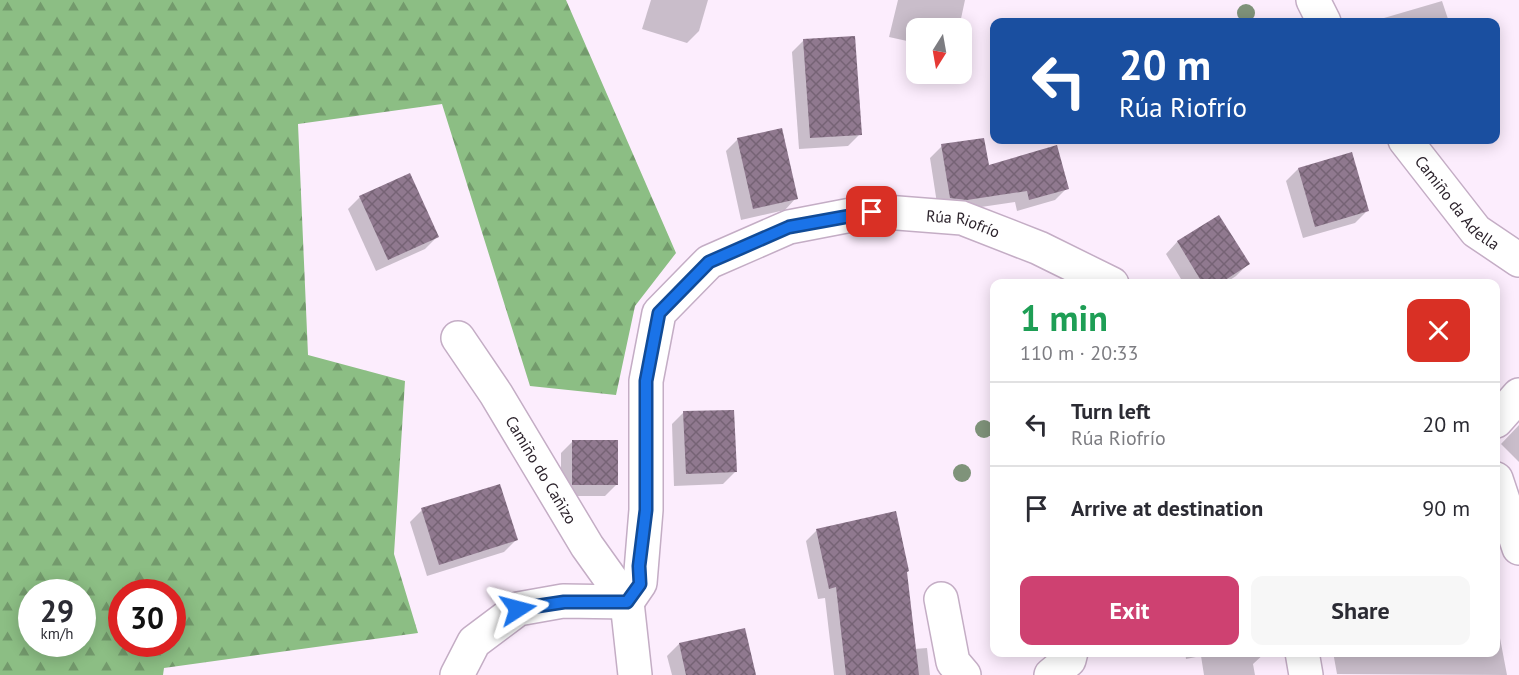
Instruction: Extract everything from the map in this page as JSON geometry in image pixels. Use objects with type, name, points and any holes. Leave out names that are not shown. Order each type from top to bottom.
[{"type":"street","points":[[1314,0],[1322,18]]},
{"type":"street","name":"Camiño da Adella","points":[[1408,144],[1476,231],[1519,260]]},
{"type":"street","name":"Rúa Riofrío","points":[[627,602],[640,584],[639,566],[646,510],[646,381],[659,313],[709,262],[789,227],[872,212],[962,218],[1039,248],[1102,279]]},
{"type":"street","name":"Camiño do Cañizo","points":[[458,338],[496,394],[587,546],[627,602]]},
{"type":"street","points":[[1500,416],[1519,395]]},
{"type":"street","points":[[1500,491],[1519,548]]},
{"type":"street","points":[[941,599],[954,662],[964,675]]},
{"type":"street","points":[[457,675],[474,642],[518,609],[564,602],[627,602],[635,675]]},
{"type":"street","points":[[1051,675],[1070,657]]},
{"type":"street","points":[[1303,657],[1306,675]]},
{"type":"green space","points":[[0,0],[566,0],[676,253],[635,306],[616,395],[530,386],[442,104],[298,124],[308,355],[405,381],[394,554],[418,633],[164,668],[163,675],[0,675]]},
{"type":"building","points":[[855,36],[862,135],[810,138],[803,39]]},
{"type":"building","points":[[782,128],[798,199],[753,209],[737,138]]},
{"type":"building","points":[[984,138],[989,165],[1057,145],[1069,189],[1029,200],[1027,191],[967,200],[950,198],[941,144]]},
{"type":"building","points":[[1352,152],[1369,211],[1315,227],[1298,168]]},
{"type":"building","points":[[410,173],[439,237],[388,260],[359,196]]},
{"type":"building","points":[[1219,215],[1250,264],[1227,279],[1200,279],[1177,241]]},
{"type":"building","points":[[734,410],[737,472],[686,474],[683,411]]},
{"type":"building","points":[[572,440],[618,440],[618,485],[572,485]]},
{"type":"building","points":[[500,484],[518,540],[439,565],[421,508]]},
{"type":"building","points":[[896,511],[909,571],[907,572],[919,675],[846,675],[836,587],[829,589],[816,529]]},
{"type":"building","points":[[745,628],[756,675],[686,675],[679,643]]},
{"type":"route","points":[[518,609],[564,602],[627,602],[640,584],[639,566],[646,510],[646,381],[659,313],[709,262],[789,227],[872,212]]}]
